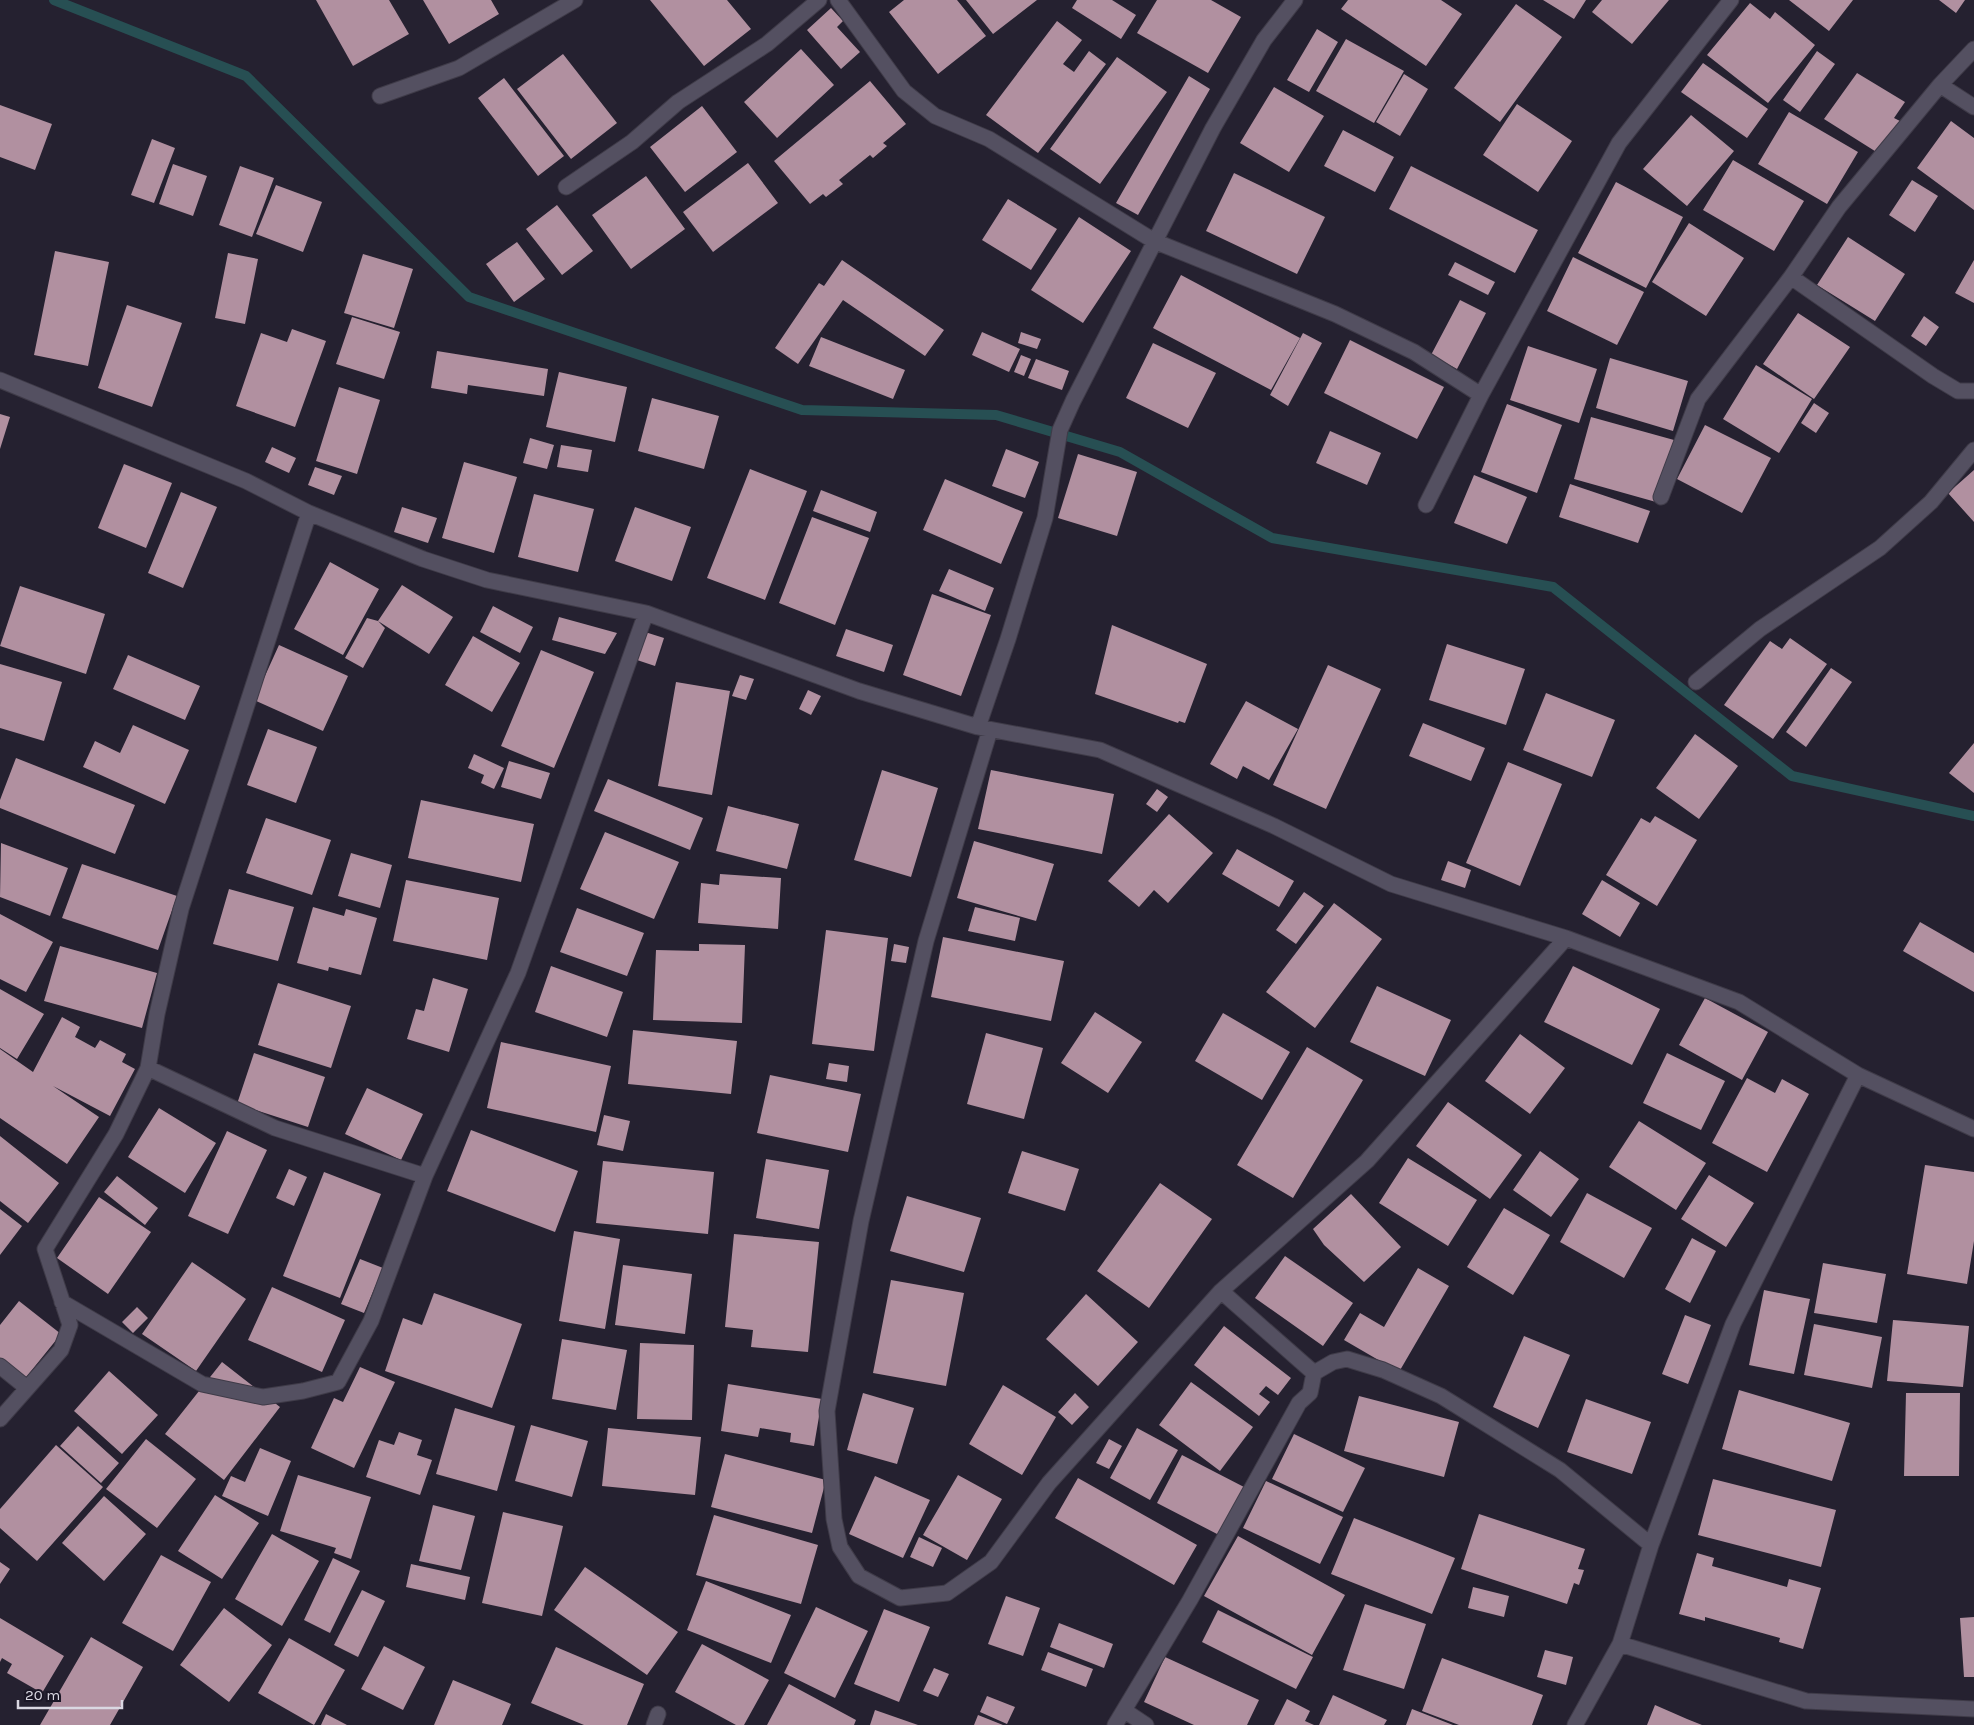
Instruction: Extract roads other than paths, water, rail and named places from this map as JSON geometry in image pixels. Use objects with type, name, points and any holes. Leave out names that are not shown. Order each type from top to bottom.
[{"type":"street","points":[[380,96],[459,68],[575,0]]},
{"type":"street","points":[[566,187],[632,142],[678,102],[768,44],[819,0]]},
{"type":"street","points":[[838,0],[904,91],[935,116],[989,139],[1154,241],[1335,314],[1414,352],[1482,395]]},
{"type":"street","points":[[1295,0],[1264,40],[1213,128],[1154,241],[1060,430],[1044,518],[1008,639],[926,941],[860,1221],[828,1412],[834,1519],[840,1546],[859,1576],[900,1598],[947,1593],[991,1562],[1049,1483],[1221,1291],[1367,1161],[1566,938]]},
{"type":"street","points":[[1426,505],[1482,395],[1619,143],[1731,0]]},
{"type":"street","points":[[1661,496],[1698,399],[1791,277],[1839,207],[1940,85],[1974,49]]},
{"type":"street","points":[[1940,85],[1974,107]]},
{"type":"street","points":[[1791,277],[1933,376],[1958,391],[1974,390]]},
{"type":"street","points":[[0,380],[246,482],[309,513],[423,559],[487,580],[646,613],[859,691],[984,729],[1100,750],[1274,826],[1391,884],[1566,938],[1739,1002],[1858,1075],[1974,1128]]},
{"type":"street","points":[[1696,682],[1760,630],[1880,548],[1931,502],[1974,450]]},
{"type":"street","points":[[0,1419],[61,1350],[70,1325],[45,1249],[116,1134],[148,1068],[157,1014],[180,909],[309,513]]},
{"type":"street","points":[[62,1302],[202,1384],[263,1398],[338,1382],[371,1321],[425,1176],[518,973],[646,613]]},
{"type":"street","points":[[148,1068],[274,1128],[425,1176]]},
{"type":"street","points":[[1575,1725],[1620,1644],[1651,1544],[1732,1324],[1858,1075]]},
{"type":"street","points":[[1221,1291],[1314,1373]]},
{"type":"street","points":[[1115,1725],[1190,1600],[1299,1403],[1310,1393],[1314,1373],[1333,1362],[1346,1359],[1383,1370],[1442,1396],[1560,1470],[1651,1544]]},
{"type":"street","points":[[0,1366],[27,1388]]},
{"type":"street","points":[[1620,1644],[1806,1701],[1974,1709]]},
{"type":"street","points":[[1124,1711],[1146,1725]]},
{"type":"waterway","points":[[54,0],[246,76],[469,297],[802,410],[996,415],[1120,452],[1272,538],[1553,587],[1792,776],[1974,816]]}]
